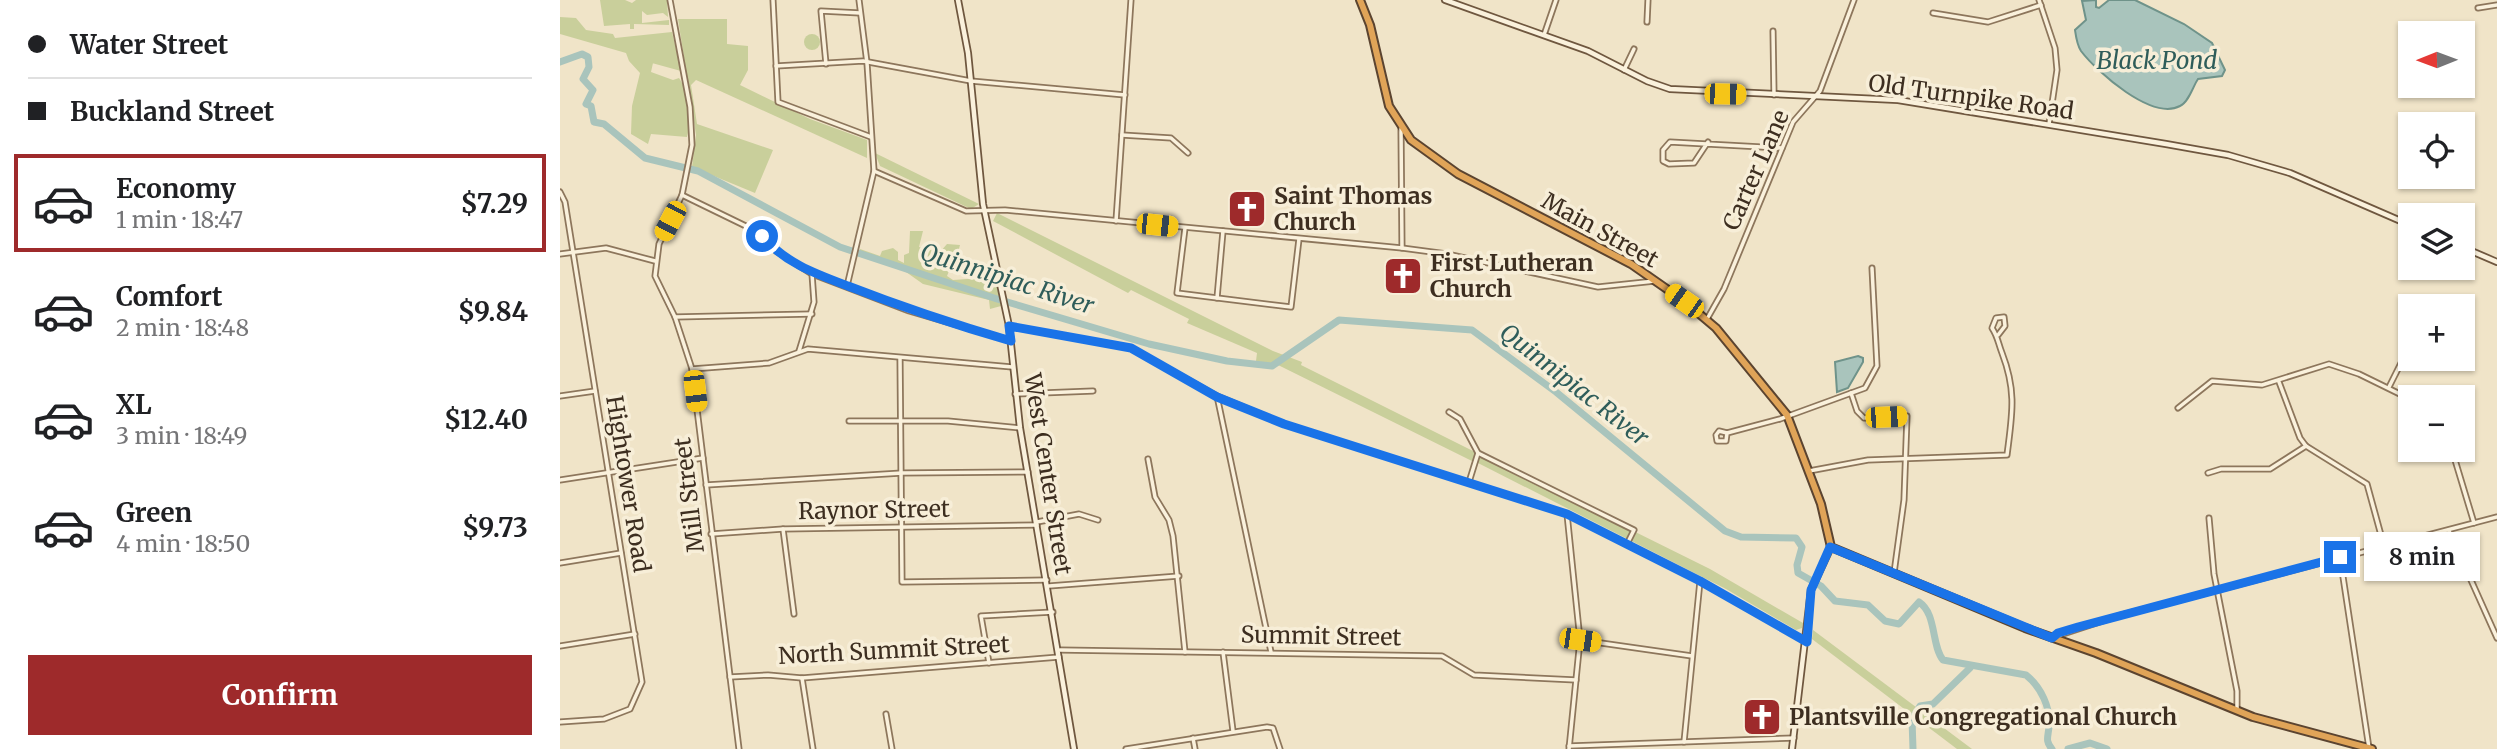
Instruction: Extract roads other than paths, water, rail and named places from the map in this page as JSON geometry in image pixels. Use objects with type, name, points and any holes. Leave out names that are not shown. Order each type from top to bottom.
[{"type":"highway","name":"Main Street","points":[[1360,0],[1372,32],[1389,106],[1401,129],[1411,140],[1458,174],[1631,264],[1707,319],[1787,415],[1809,471],[1830,547]]},
{"type":"highway","points":[[1830,547],[2052,638],[2136,668],[2236,711],[2281,726],[2371,749]]},
{"type":"main road","name":"West Center Street","points":[[958,0],[971,81],[985,211],[1009,326],[1020,428],[1060,650],[1074,749]]},
{"type":"main road","name":"Old Turnpike Road","points":[[1445,0],[1588,51],[1624,70],[1670,89],[1898,100],[2228,155],[2290,173],[2398,220]]},
{"type":"main road","points":[[2475,253],[2497,262]]},
{"type":"main road","points":[[1792,749],[1812,586],[1830,547]]},
{"type":"street","points":[[560,254],[606,248],[655,261],[659,244],[682,195],[689,169],[690,107],[670,0]]},
{"type":"street","points":[[773,0],[778,102],[871,136]]},
{"type":"street","points":[[847,286],[874,171],[867,63],[859,0]]},
{"type":"street","points":[[1116,221],[1131,0]]},
{"type":"street","points":[[1647,0],[1647,22]]},
{"type":"street","name":"Carter Lane","points":[[1707,319],[1724,289],[1798,114],[1816,97],[1854,0]]},
{"type":"street","points":[[1544,35],[1554,1]]},
{"type":"street","points":[[1933,13],[1987,22],[2040,2],[2055,48],[2057,70],[2049,126]]},
{"type":"street","points":[[2478,8],[2497,5]]},
{"type":"street","points":[[826,64],[821,11],[860,13]]},
{"type":"street","points":[[1773,31],[1774,95]]},
{"type":"street","points":[[1624,70],[1634,49]]},
{"type":"street","points":[[776,66],[867,63],[971,81],[1125,95]]},
{"type":"street","points":[[1401,129],[1402,248]]},
{"type":"street","points":[[1122,135],[1171,138],[1188,153]]},
{"type":"street","points":[[1709,142],[1695,163],[1670,164],[1663,161],[1663,150],[1670,142],[1709,142],[1782,148]]},
{"type":"street","points":[[874,171],[965,211],[1005,210],[1402,248],[1447,254],[1598,287],[1657,281]]},
{"type":"street","name":"Hightower Road","points":[[560,192],[565,202],[642,682],[630,709],[604,719],[560,722]]},
{"type":"street","points":[[682,195],[754,230],[776,251],[812,274],[909,311],[1011,341]]},
{"type":"street","points":[[1185,228],[1177,293],[1291,307],[1299,239]]},
{"type":"street","points":[[1217,298],[1223,232]]},
{"type":"street","name":"Mill Street","points":[[655,261],[655,276],[676,317],[692,369],[739,749]]},
{"type":"street","points":[[1727,433],[1865,388],[1877,366],[1872,268]]},
{"type":"street","points":[[799,351],[812,314],[812,274]]},
{"type":"street","points":[[676,317],[812,314]]},
{"type":"street","points":[[1809,471],[1868,460],[2007,455],[2014,402],[2012,380],[1998,335],[1992,328],[1996,318],[2004,317],[2005,326],[1998,335]]},
{"type":"street","points":[[1009,326],[1131,348],[1217,397],[1312,434],[1567,514],[1700,581],[1807,642]]},
{"type":"street","points":[[692,369],[769,363],[799,351],[1012,367]]},
{"type":"street","points":[[900,358],[902,582],[1048,583],[1179,576]]},
{"type":"street","points":[[2178,408],[2212,381],[2262,385],[2279,382],[2329,364],[2398,393]]},
{"type":"street","points":[[2389,388],[2398,370]]},
{"type":"street","points":[[2279,382],[2300,439],[2306,446],[2367,484],[2384,546]]},
{"type":"street","points":[[560,397],[595,391]]},
{"type":"street","points":[[1015,394],[1093,391]]},
{"type":"street","points":[[1851,393],[1857,411],[1864,418],[1907,416],[1904,500],[1894,573]]},
{"type":"street","points":[[1217,397],[1271,652]]},
{"type":"street","points":[[1449,412],[1460,419],[1478,453],[1634,530],[1627,544]]},
{"type":"street","points":[[849,421],[948,421],[1020,428]]},
{"type":"street","points":[[2208,472],[2221,468],[2264,471],[2277,467],[2306,446]]},
{"type":"street","points":[[1469,482],[1478,453]]},
{"type":"street","points":[[560,480],[703,458]]},
{"type":"street","points":[[1148,459],[1155,497],[1169,520],[1173,536],[1185,652]]},
{"type":"street","points":[[2456,462],[2474,523]]},
{"type":"street","points":[[706,485],[902,473],[1028,472]]},
{"type":"street","name":"Raynor Street","points":[[711,534],[783,529],[1037,523],[1079,514],[1098,520]]},
{"type":"street","points":[[1567,514],[1580,640],[1569,748],[1794,738]]},
{"type":"street","points":[[2052,638],[2058,633],[2497,517]]},
{"type":"street","points":[[2209,518],[2218,590],[2236,691],[2236,711]]},
{"type":"street","points":[[783,529],[794,614]]},
{"type":"street","points":[[2448,530],[2497,638]]},
{"type":"street","points":[[560,563],[621,553]]},
{"type":"street","points":[[2340,557],[2371,749]]},
{"type":"street","points":[[1684,744],[1700,581]]},
{"type":"street","points":[[989,663],[981,616],[1053,612]]},
{"type":"street","points":[[560,646],[635,634]]},
{"type":"street","points":[[1580,640],[1692,656]]},
{"type":"street","name":"Summit Street","points":[[1060,650],[1443,656],[1474,675],[1576,680]]},
{"type":"street","points":[[1223,652],[1233,731]]},
{"type":"street","name":"North Summit Street","points":[[730,677],[768,675],[802,678],[899,668],[1061,657]]},
{"type":"street","points":[[802,678],[813,749]]},
{"type":"street","points":[[886,714],[892,749]]},
{"type":"street","points":[[1126,749],[1273,727],[1280,749]]},
{"type":"street","points":[[1193,738],[1195,749]]},
{"type":"water","name":"Black Pond","points":[[2096,0],[2096,7],[2099,8],[2109,0],[2135,0],[2184,24],[2212,43],[2225,70],[2222,76],[2198,79],[2183,104],[2168,109],[2155,107],[2126,92],[2099,71],[2078,44],[2075,30],[2086,20],[2082,1]]},
{"type":"water","points":[[1858,356],[1863,358],[1863,362],[1848,388],[1837,392],[1835,362]]},
{"type":"waterway","name":"Quinnipiac River","points":[[560,62],[582,54],[588,57],[589,67],[583,79],[593,90],[586,104],[591,106],[594,122],[604,124],[645,158],[698,171],[840,247],[997,299],[1149,344],[1227,361],[1272,366],[1339,320],[1472,330],[1556,392],[1725,531],[1741,537],[1796,538],[1802,547],[1797,565],[1798,573],[1821,586],[1835,601],[1868,605],[1885,621],[1899,624],[1919,602],[1929,614],[1943,660],[2026,675],[2047,705],[2048,741],[2052,749]]},
{"type":"waterway","points":[[1913,749],[1912,719],[1920,706],[1933,704],[1970,668]]},
{"type":"waterway","name":"Quinnipiac River","points":[[2068,749],[2090,743],[2107,749]]},
{"type":"place","name":"Saint Thomas Church","points":[[1247,209]]},
{"type":"place","name":"First Lutheran Church","points":[[1403,276]]},
{"type":"place","name":"Plantsville Congregational Church","points":[[1762,717]]}]
